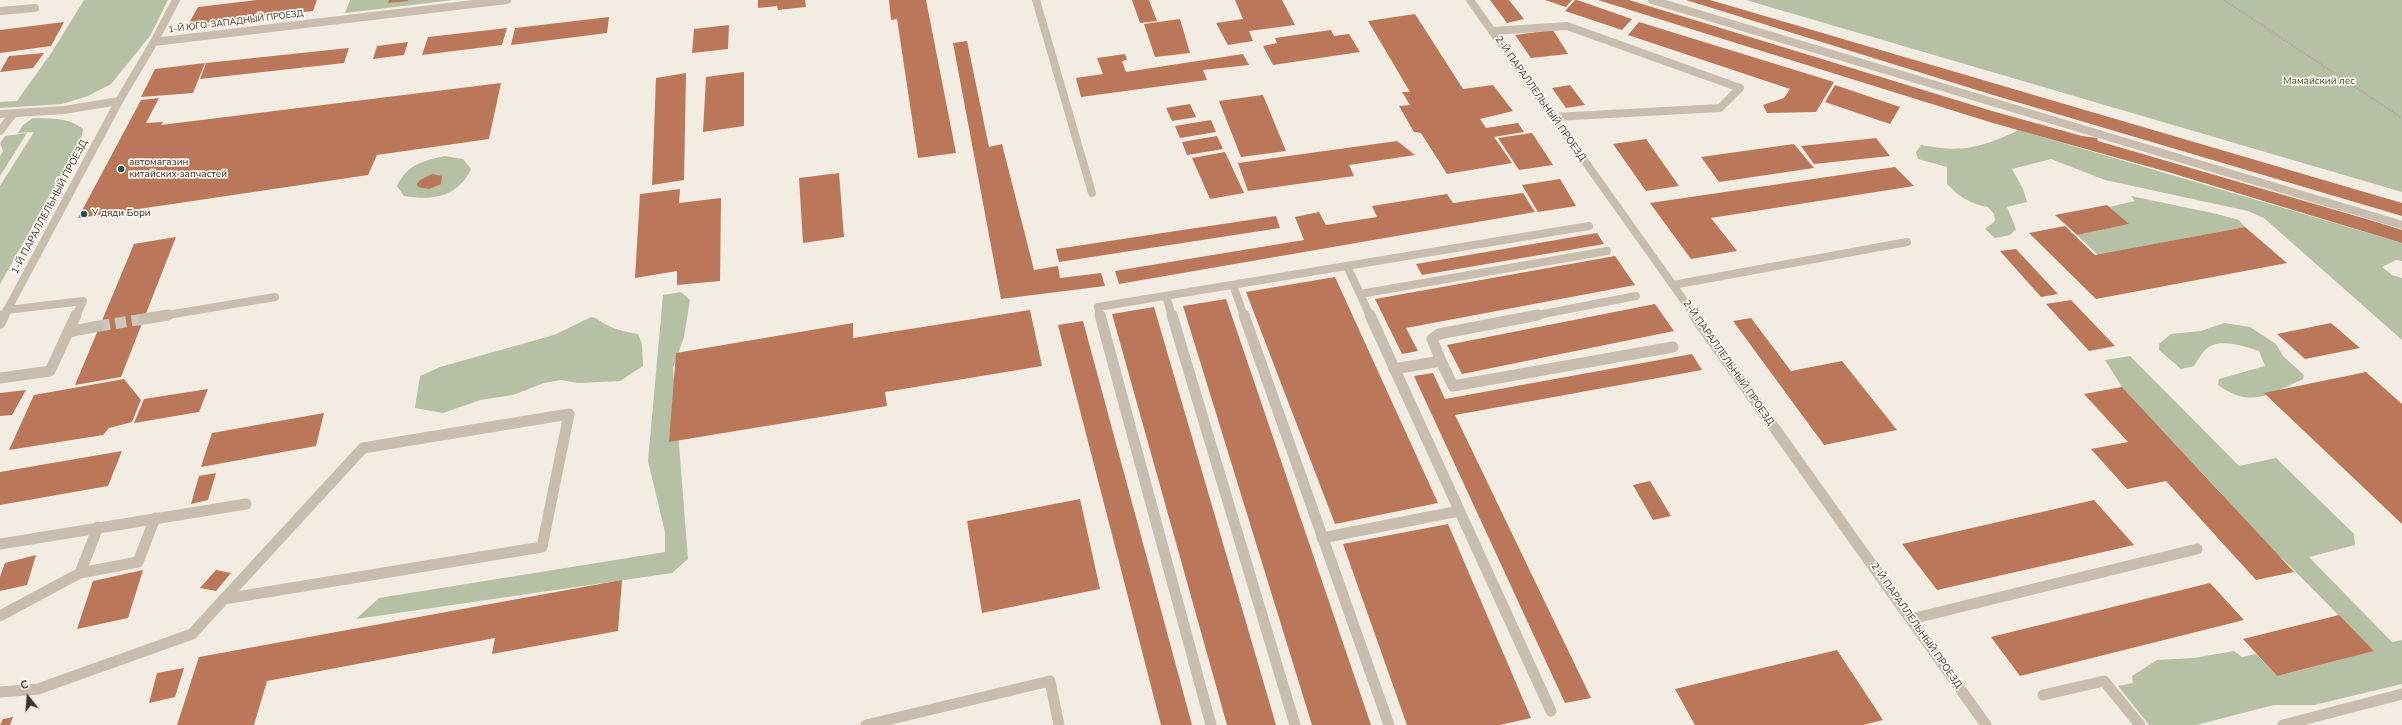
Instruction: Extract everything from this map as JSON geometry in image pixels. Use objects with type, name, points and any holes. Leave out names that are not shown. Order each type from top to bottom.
[{"type":"street","points":[[0,114],[64,110],[119,101],[154,42],[176,0]]},
{"type":"street","name":"1-Й ЮГО-ЗАПАДНЫЙ ПРОЕЗД","points":[[154,42],[507,0]]},
{"type":"street","points":[[1036,0],[1092,193]]},
{"type":"street","name":"2-Й ПАРАЛЛЕЛЬНЫЙ ПРОЕЗД","points":[[1470,0],[1986,725]]},
{"type":"street","points":[[1652,0],[2402,225]]},
{"type":"street","points":[[0,12],[35,8]]},
{"type":"street","points":[[1492,31],[1559,25],[1567,26],[1739,86],[1740,88],[1720,108],[1554,118]]},
{"type":"street","name":"1-Й ПАРАЛЛЕЛЬНЫЙ ПРОЕЗД","points":[[0,323],[119,101]]},
{"type":"street","points":[[0,131],[13,114]]},
{"type":"street","points":[[1211,725],[1098,307],[1589,226]]},
{"type":"street","points":[[1673,285],[1907,242]]},
{"type":"street","points":[[1360,294],[1607,251]]},
{"type":"street","points":[[1347,266],[1551,711]]},
{"type":"street","points":[[1233,285],[1388,725]]},
{"type":"street","points":[[1166,296],[1294,725]]},
{"type":"street","points":[[1636,296],[1440,334],[1432,339],[1453,386],[1673,347]]},
{"type":"street","points":[[144,319],[275,297]]},
{"type":"street","points":[[0,378],[50,371],[82,301],[7,310]]},
{"type":"street","points":[[68,332],[99,326]]},
{"type":"street","points":[[1394,369],[1441,361]]},
{"type":"street","points":[[0,692],[38,689],[192,634],[224,599],[363,448],[569,414],[542,547],[224,599]]},
{"type":"street","points":[[0,544],[246,504]]},
{"type":"street","points":[[1322,538],[1459,511]]},
{"type":"street","points":[[0,616],[80,573],[138,562],[155,518]]},
{"type":"street","points":[[80,573],[98,527]]},
{"type":"street","points":[[1910,619],[2197,549]]},
{"type":"street","points":[[866,725],[1050,681],[1059,725]]},
{"type":"street","points":[[2043,695],[2104,681],[2140,725]]},
{"type":"street","points":[[2283,725],[2402,694]]},
{"type":"path","points":[[2224,0],[2402,118]]},
{"type":"green space","points":[[84,0],[168,0],[150,36],[111,84],[88,96],[62,104],[0,108],[0,102],[17,101],[52,52]]},
{"type":"green space","points":[[350,0],[453,0],[345,13]]},
{"type":"green space","name":"Мамайский лес","points":[[1746,0],[2402,0],[2402,192]]},
{"type":"green space","points":[[33,118],[59,119],[71,122],[83,129],[81,140],[0,284],[0,186],[34,132],[18,133],[23,125]]},
{"type":"green space","points":[[2019,130],[2402,243],[2402,261],[2396,260],[2382,267],[2392,275],[2402,278],[2402,340],[2264,218],[2248,211],[2105,180],[2051,159],[2012,169],[2023,189],[2027,202],[2007,207],[2016,229],[2010,235],[1995,238],[1985,229],[1995,221],[1994,214],[1988,207],[1971,202],[1956,193],[1947,184],[1947,167],[1918,159],[1916,152],[1921,145],[1960,149],[1982,145]]},
{"type":"green space","points":[[27,133],[0,176],[0,156],[3,151],[0,143],[5,136]]},
{"type":"green space","points":[[445,156],[463,159],[471,169],[459,186],[443,195],[434,197],[424,198],[404,196],[397,186],[411,168],[423,162]]},
{"type":"green space","points":[[2131,196],[2217,214],[2239,220],[2245,227],[2098,255],[2077,235],[2128,224],[2109,207],[2135,201]]},
{"type":"green space","points":[[681,292],[690,300],[684,337],[673,368],[688,559],[672,573],[356,619],[379,598],[665,552],[665,532],[648,461],[663,295]]},
{"type":"green space","points":[[591,317],[613,328],[638,334],[642,344],[643,366],[620,381],[578,383],[561,380],[544,383],[513,395],[480,400],[443,413],[415,408],[420,376],[440,367],[554,335]]},
{"type":"green space","points":[[2224,323],[2250,327],[2276,344],[2283,356],[2304,375],[2303,379],[2280,390],[2260,397],[2251,398],[2241,396],[2218,385],[2219,379],[2265,366],[2259,351],[2231,344],[2217,344],[2210,346],[2205,350],[2194,366],[2181,369],[2159,350],[2159,344],[2171,334],[2201,331]]},
{"type":"green space","points":[[2130,356],[2239,466],[2276,458],[2354,534],[2355,545],[2309,557],[2392,642],[2402,640],[2402,684],[2314,705],[2274,705],[2196,725],[2149,725],[2118,686],[2133,683],[2132,676],[2157,660],[2194,658],[2234,651],[2242,657],[2256,654],[2275,674],[2281,675],[2374,651],[2283,559],[2247,539],[2217,499],[2220,492],[2122,387],[2105,360]]},
{"type":"building","points":[[257,0],[317,0],[313,11],[188,25],[198,7]]},
{"type":"building","points":[[389,0],[408,0],[408,1],[388,3]]},
{"type":"building","points":[[758,0],[805,0],[806,7],[778,10],[777,6],[758,8]]},
{"type":"building","points":[[889,0],[926,0],[956,153],[918,158],[897,19],[891,20]]},
{"type":"building","points":[[1132,0],[1149,0],[1157,21],[1140,23]]},
{"type":"building","points":[[1235,0],[1282,0],[1295,25],[1249,31],[1253,41],[1228,45],[1216,23],[1243,19]]},
{"type":"building","points":[[1490,0],[1509,0],[1524,19],[1507,23]]},
{"type":"building","points":[[1545,0],[1572,0],[1566,7]]},
{"type":"building","points":[[1575,0],[1632,19],[1622,30],[1565,11]]},
{"type":"building","points":[[1598,0],[1629,0],[1992,111],[2082,136],[2097,138],[2098,141],[2373,221],[2402,230],[2402,243],[2168,172],[1993,123]]},
{"type":"building","points":[[1686,0],[1710,0],[2402,203],[2402,216],[1993,95]]},
{"type":"building","points":[[1415,14],[1463,89],[1493,85],[1513,111],[1480,119],[1486,128],[1518,123],[1524,132],[1494,137],[1512,163],[1447,174],[1421,133],[1414,132],[1399,106],[1410,105],[1402,92],[1410,92],[1368,21]]},
{"type":"building","points":[[609,17],[607,33],[511,45],[515,28]]},
{"type":"building","points":[[1180,19],[1190,53],[1155,57],[1144,24]]},
{"type":"building","points":[[64,22],[51,46],[0,53],[0,30]]},
{"type":"building","points":[[1639,22],[1834,82],[1816,112],[1767,113],[1763,105],[1784,98],[1790,89],[1628,35]]},
{"type":"building","points":[[729,25],[728,49],[692,53],[694,29]]},
{"type":"building","points":[[507,28],[502,45],[422,55],[428,37]]},
{"type":"building","points":[[1331,30],[1334,36],[1349,34],[1360,52],[1273,65],[1263,46],[1277,43],[1275,38]]},
{"type":"building","points":[[1553,30],[1568,54],[1531,58],[1515,35]]},
{"type":"building","points":[[967,41],[989,147],[1002,144],[1034,270],[1058,266],[1060,278],[1101,273],[1105,286],[1001,299],[953,43]]},
{"type":"building","points":[[408,42],[404,55],[373,59],[377,46]]},
{"type":"building","points":[[349,48],[344,63],[200,79],[206,63]]},
{"type":"building","points":[[44,53],[33,68],[0,72],[9,56]]},
{"type":"building","points":[[1125,54],[1127,60],[1122,61],[1126,72],[1243,54],[1249,65],[1203,70],[1207,80],[1081,97],[1076,78],[1103,74],[1097,58]]},
{"type":"building","points":[[205,63],[193,93],[141,97],[155,69]]},
{"type":"building","points":[[744,72],[744,126],[703,132],[706,77]]},
{"type":"building","points":[[686,73],[684,180],[652,185],[656,78]]},
{"type":"building","points":[[501,83],[489,139],[377,155],[368,175],[78,218],[141,100],[159,98],[146,123],[163,122],[161,125]]},
{"type":"building","points":[[1570,85],[1585,105],[1566,108],[1552,88]]},
{"type":"building","points":[[1835,85],[1900,107],[1890,124],[1825,102]]},
{"type":"building","points":[[1263,95],[1286,151],[1241,157],[1219,101]]},
{"type":"building","points":[[1190,104],[1196,117],[1172,121],[1166,108]]},
{"type":"building","points":[[1211,120],[1216,132],[1180,138],[1175,126]]},
{"type":"building","points":[[1532,133],[1553,165],[1519,170],[1498,138]]},
{"type":"building","points":[[1217,136],[1223,149],[1187,155],[1182,142]]},
{"type":"building","points":[[1876,138],[1890,156],[1814,164],[1801,146]]},
{"type":"building","points":[[1646,139],[1679,186],[1646,191],[1613,144]]},
{"type":"building","points":[[1397,141],[1415,155],[1349,165],[1354,176],[1248,191],[1238,163]]},
{"type":"building","points":[[1794,144],[1814,168],[1719,182],[1701,157]]},
{"type":"building","points":[[1225,152],[1244,193],[1210,199],[1192,158]]},
{"type":"building","points":[[1895,167],[1914,186],[1711,218],[1737,251],[1691,259],[1650,203]]},
{"type":"building","points":[[839,173],[844,237],[803,243],[799,178]]},
{"type":"building","points":[[432,174],[442,176],[441,184],[429,189],[418,187],[417,184],[420,180]]},
{"type":"building","points":[[1560,179],[1576,206],[1538,212],[1522,185]]},
{"type":"building","points":[[680,189],[679,203],[721,198],[720,281],[677,285],[677,271],[635,278],[640,194]]},
{"type":"building","points":[[1523,193],[1535,212],[1119,284],[1115,271],[1304,240],[1295,217],[1319,212],[1326,225],[1377,217],[1372,206],[1447,194],[1453,203]]},
{"type":"building","points":[[2107,205],[2129,224],[2077,235],[2055,215]]},
{"type":"building","points":[[1276,216],[1280,228],[1059,262],[1056,249]]},
{"type":"building","points":[[2065,226],[2095,255],[2245,227],[2287,263],[2096,299],[2029,233]]},
{"type":"building","points":[[1597,233],[1604,244],[1422,275],[1416,264]]},
{"type":"building","points":[[176,237],[121,377],[75,385],[134,244]]},
{"type":"building","points":[[2016,249],[2058,294],[2041,297],[2000,251]]},
{"type":"building","points":[[1615,256],[1635,285],[1406,328],[1418,351],[1402,354],[1375,299]]},
{"type":"building","points":[[1335,277],[1438,503],[1335,524],[1246,292]]},
{"type":"building","points":[[1226,299],[1371,725],[1312,725],[1183,306]]},
{"type":"building","points":[[2071,300],[2115,346],[2089,351],[2046,304]]},
{"type":"building","points":[[1655,304],[1674,331],[1462,374],[1447,345]]},
{"type":"building","points":[[1154,307],[1276,725],[1227,725],[1112,314]]},
{"type":"building","points":[[1030,310],[1042,366],[885,392],[887,406],[669,442],[676,353],[853,323],[853,338]]},
{"type":"building","points":[[1751,318],[1791,371],[1842,361],[1897,430],[1824,445],[1733,321]]},
{"type":"building","points":[[1083,321],[1192,725],[1161,725],[1058,325]]},
{"type":"building","points":[[2331,323],[2360,348],[2305,359],[2277,334]]},
{"type":"building","points":[[1692,354],[1702,370],[1455,415],[1591,698],[1565,703],[1414,376],[1433,373],[1445,399]]},
{"type":"building","points":[[2366,372],[2402,404],[2402,524],[2264,393]]},
{"type":"building","points":[[124,379],[141,400],[132,422],[109,428],[103,435],[9,450],[34,395]]},
{"type":"building","points":[[2122,387],[2294,572],[2256,580],[2166,481],[2127,489],[2091,449],[2128,442],[2084,394]]},
{"type":"building","points":[[208,389],[199,412],[134,423],[144,399]]},
{"type":"building","points":[[26,390],[12,415],[0,416],[0,393]]},
{"type":"building","points":[[324,413],[316,446],[201,467],[212,433]]},
{"type":"building","points":[[122,451],[108,486],[0,505],[0,472]]},
{"type":"building","points":[[216,473],[208,500],[191,504],[199,476]]},
{"type":"building","points":[[1650,481],[1671,516],[1653,520],[1633,485]]},
{"type":"building","points":[[1080,499],[1100,589],[982,613],[967,521]]},
{"type":"building","points":[[2094,500],[2134,545],[1937,590],[1902,544]]},
{"type":"building","points":[[1448,524],[1531,718],[1500,725],[1407,725],[1343,544]]},
{"type":"building","points":[[36,555],[27,585],[0,591],[0,577],[5,563]]},
{"type":"building","points":[[143,570],[128,618],[77,629],[93,581]]},
{"type":"building","points":[[216,570],[231,573],[216,591],[200,588]]},
{"type":"building","points":[[622,580],[618,631],[492,654],[495,638],[267,681],[254,725],[177,725],[199,657]]},
{"type":"building","points":[[2210,583],[2244,620],[2020,676],[1991,637]]},
{"type":"building","points":[[2339,615],[2374,651],[2277,676],[2243,639]]},
{"type":"building","points":[[1837,650],[1883,720],[1863,725],[1695,725],[1675,689]]},
{"type":"building","points":[[184,668],[175,697],[149,703],[157,673]]},
{"type":"building","points":[[13,717],[10,725],[0,725],[3,719]]},
{"type":"tunnel","points":[[99,326],[144,319]]},
{"type":"place","name":"автомагазин китайских запчастей","points":[[121,169]]},
{"type":"place","name":"У дяди Бори","points":[[84,214]]}]
